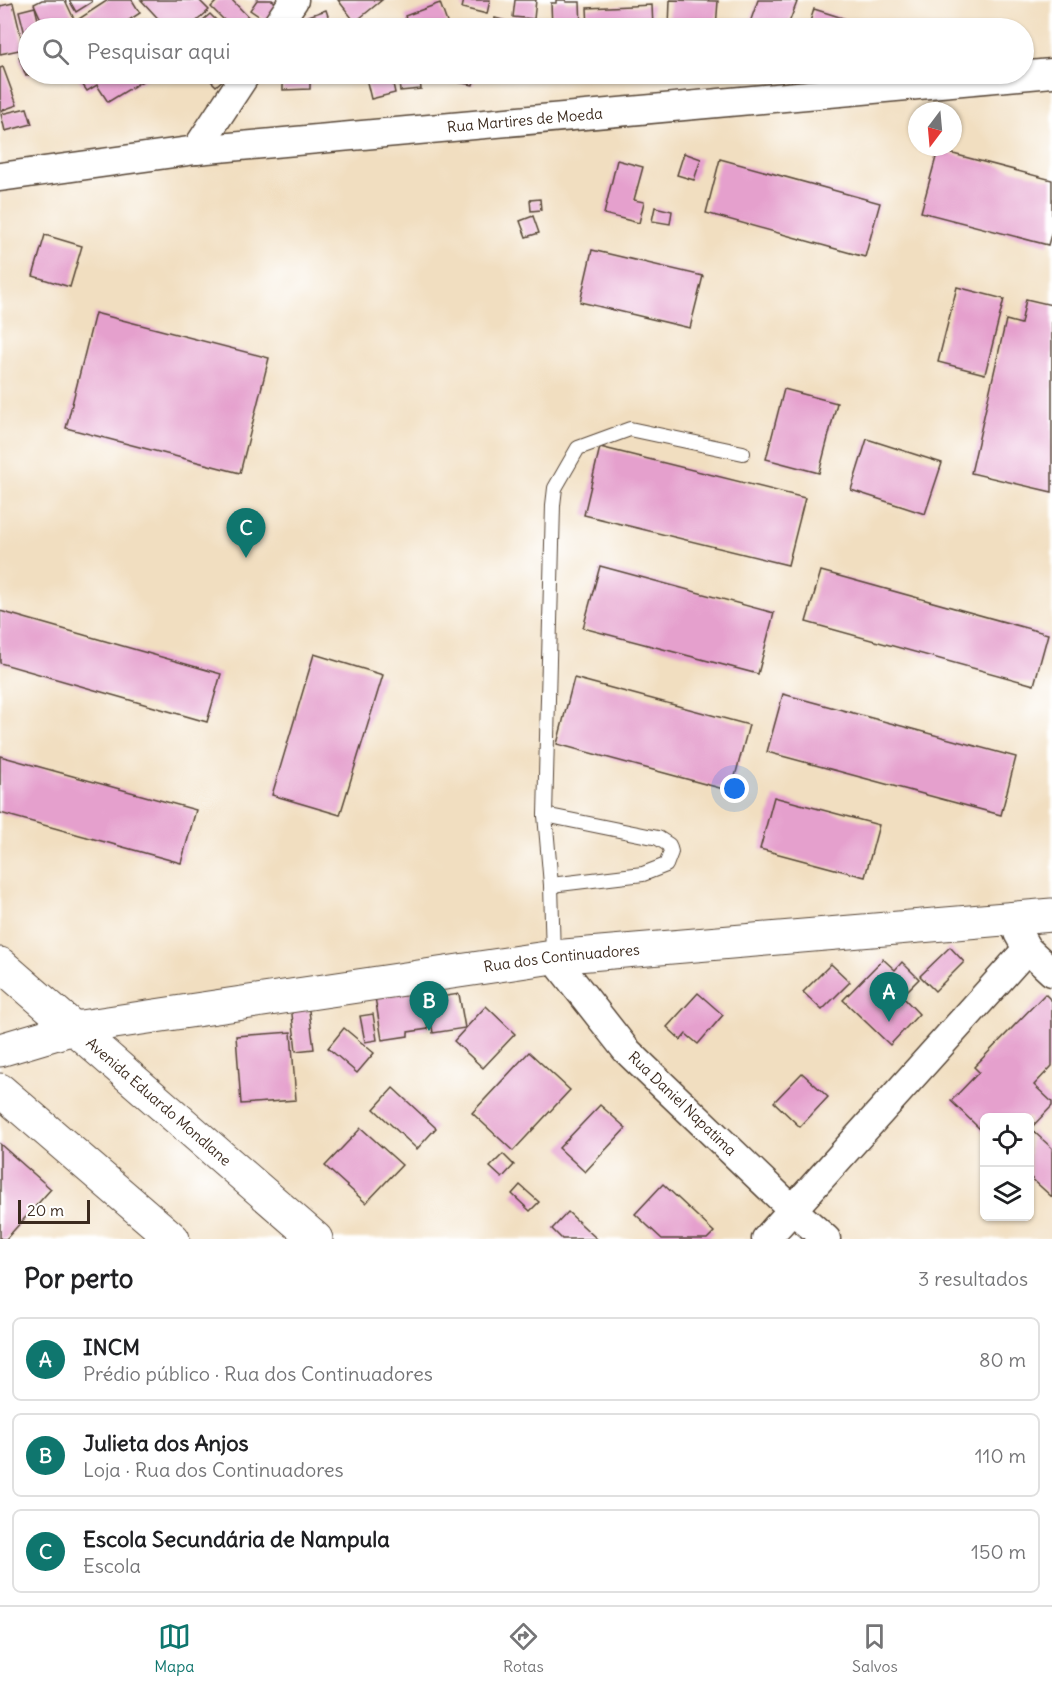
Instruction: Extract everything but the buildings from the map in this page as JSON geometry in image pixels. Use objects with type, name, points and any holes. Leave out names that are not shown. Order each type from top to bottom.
[{"type":"street","points":[[282,18],[294,0]]},
{"type":"street","name":"Rua Martires de Moeda","points":[[1034,75],[1052,73]]},
{"type":"street","points":[[196,150],[239,84]]},
{"type":"street","name":"Rua Martires de Moeda","points":[[0,177],[196,150],[930,84]]},
{"type":"street","name":"Rua dos Continuadores","points":[[0,1050],[74,1028],[553,957],[1052,915]]},
{"type":"street","points":[[1010,918],[1027,949],[1052,972]]},
{"type":"street","points":[[766,1239],[1027,949]]},
{"type":"street","name":"Rua Daniel Napatima","points":[[553,957],[626,1050],[792,1210],[826,1239]]},
{"type":"street","name":"Avenida Eduardo Mondlane","points":[[0,964],[303,1235]]},
{"type":"street","points":[[0,1090],[173,1239]]},
{"type":"lane","points":[[553,957],[545,815],[555,488],[578,448],[630,429],[743,453]]},
{"type":"lane","points":[[545,815],[658,838],[669,845],[671,852],[666,865],[643,874],[550,885]]},
{"type":"place","name":"Escola Secundária de Nampula","points":[[246,558]]},
{"type":"place","name":"INCM","points":[[889,1022]]},
{"type":"place","name":"Julieta dos Anjos","points":[[429,1031]]}]
